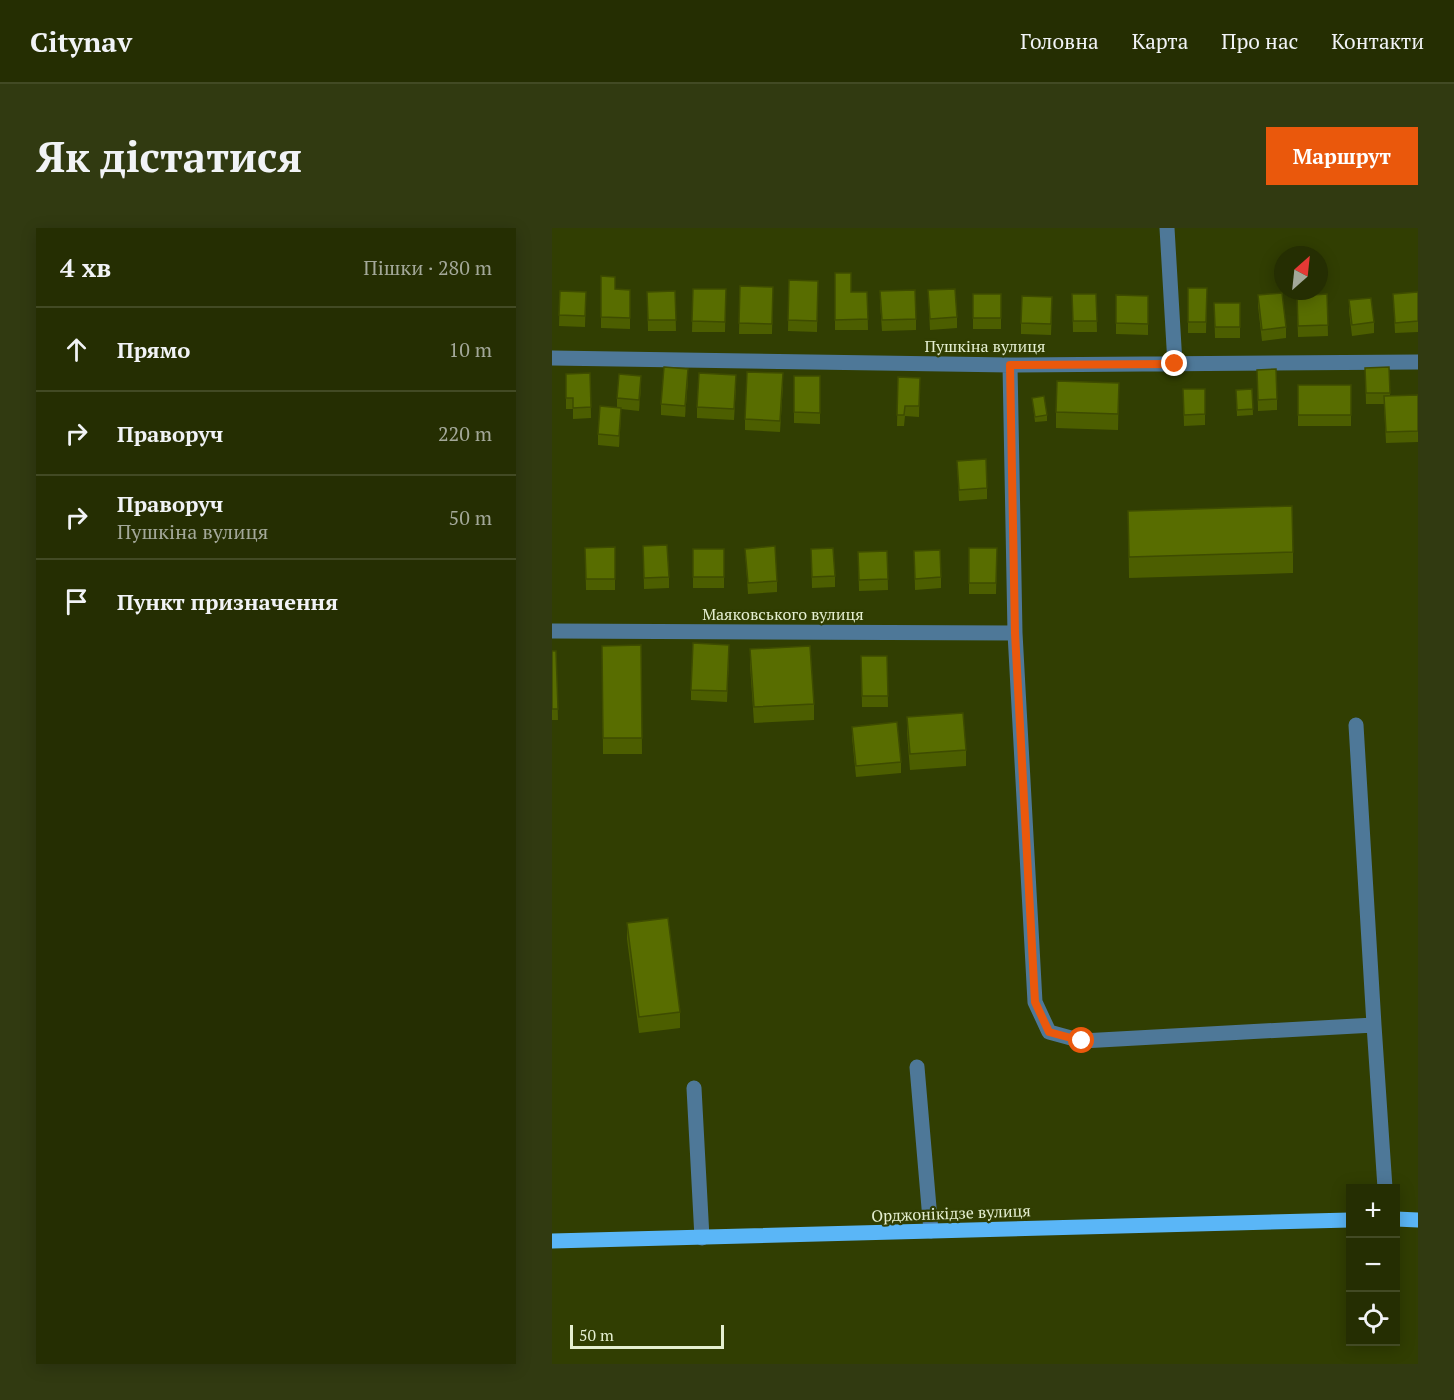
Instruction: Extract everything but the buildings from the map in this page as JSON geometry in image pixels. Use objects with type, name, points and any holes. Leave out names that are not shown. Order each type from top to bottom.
[{"type":"main road","points":[[1400,1219],[1418,1220]]},
{"type":"main road","name":"Орджонікідзе вулиця","points":[[552,1241],[1346,1220]]},
{"type":"street","points":[[1167,228],[1175,364]]},
{"type":"street","name":"Пушкіна вулиця","points":[[552,358],[1010,365],[1418,362]]},
{"type":"street","points":[[1010,365],[1015,633],[1035,1002],[1049,1032],[1082,1041],[1374,1025]]},
{"type":"street","name":"Маяковського вулиця","points":[[552,631],[1015,633]]},
{"type":"street","points":[[1356,725],[1385,1184]]},
{"type":"street","points":[[917,1066],[931,1231]]},
{"type":"street","points":[[694,1088],[702,1238]]},
{"type":"route","points":[[1082,1041],[1049,1032],[1035,1002],[1015,633],[1010,365],[1175,364]]}]
